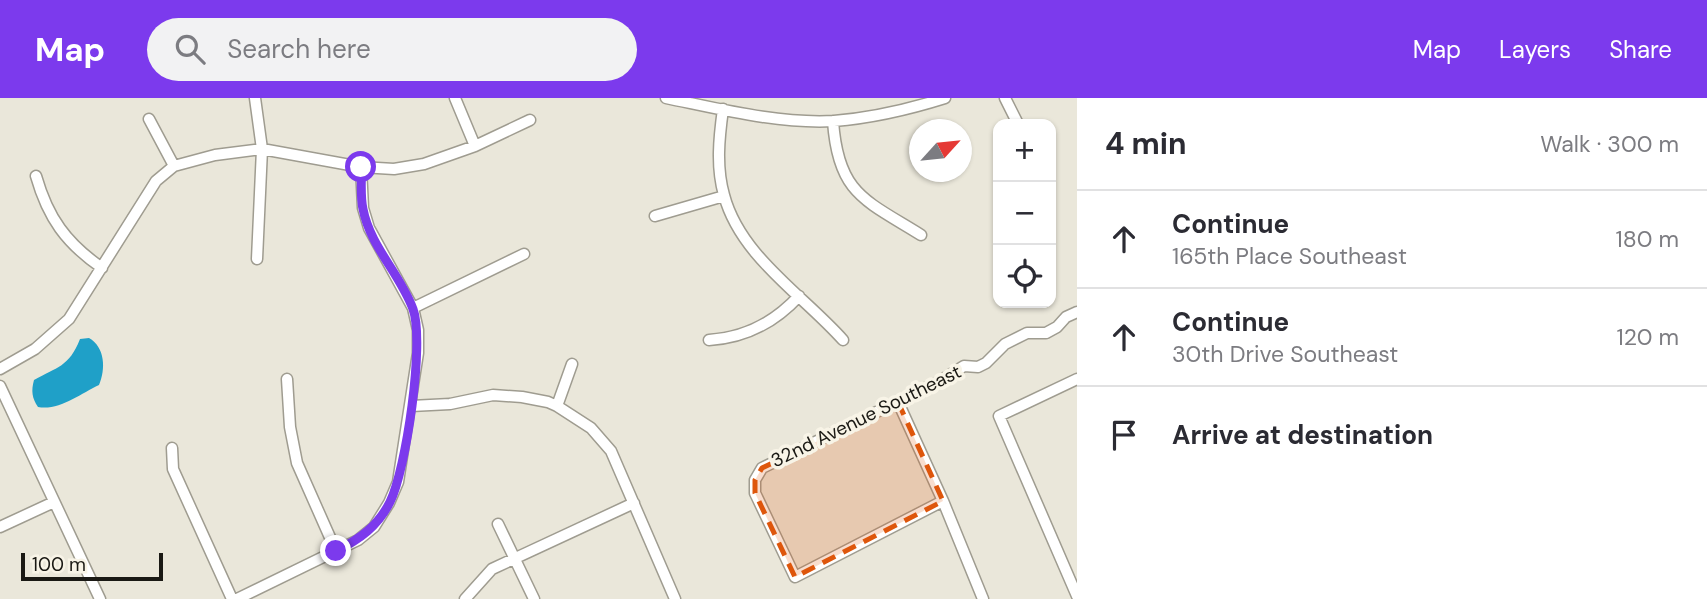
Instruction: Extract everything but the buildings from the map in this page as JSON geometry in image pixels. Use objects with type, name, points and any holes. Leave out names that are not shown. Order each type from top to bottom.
[{"type":"street","points":[[255,98],[262,149],[257,258]]},
{"type":"street","points":[[455,98],[475,146]]},
{"type":"street","points":[[666,98],[766,116],[833,121],[918,107],[946,98]]},
{"type":"street","points":[[1004,98],[1015,119]]},
{"type":"street","points":[[723,109],[719,165],[724,196],[736,224],[753,250],[843,340]]},
{"type":"street","points":[[149,119],[174,166]]},
{"type":"street","points":[[0,369],[35,349],[69,319],[156,181],[174,166],[215,155],[262,149],[361,167],[394,169],[424,164],[475,146],[530,120]]},
{"type":"street","points":[[833,121],[838,159],[854,189],[921,236]]},
{"type":"street","points":[[173,448],[173,469],[234,599],[358,540],[373,527],[389,503],[398,482],[418,353],[418,330],[413,308],[369,228],[363,208],[361,167]]},
{"type":"street","points":[[36,176],[42,198],[55,223],[79,252],[102,268]]},
{"type":"street","points":[[655,216],[724,196]]},
{"type":"street","points":[[413,308],[524,254]]},
{"type":"street","points":[[709,340],[723,339],[759,327],[785,311],[799,296]]},
{"type":"street","name":"32nd Avenue Southeast","points":[[943,501],[794,577],[755,493],[755,480],[762,468],[940,382],[964,366],[978,367],[986,363],[1005,344],[1027,333],[1046,333],[1077,312]]},
{"type":"street","points":[[557,407],[572,364]]},
{"type":"street","points":[[287,379],[290,427],[297,463],[336,551]]},
{"type":"street","points":[[1077,379],[999,416],[1077,596]]},
{"type":"street","points":[[0,386],[100,599]]},
{"type":"street","points":[[411,406],[450,404],[493,395],[535,400],[557,407],[591,428],[611,451],[675,599]]},
{"type":"street","points":[[898,402],[983,599]]},
{"type":"street","points":[[0,527],[54,502]]},
{"type":"street","points":[[465,599],[492,569],[634,503]]},
{"type":"street","points":[[498,524],[534,599]]},
{"type":"highlighted area","points":[[898,402],[943,501],[795,577],[755,493],[755,480],[762,468]]},
{"type":"water","points":[[89,338],[98,347],[103,359],[99,385],[54,407],[38,407],[34,401],[34,380],[62,365],[80,339]]},
{"type":"route","points":[[336,551],[358,540],[373,527],[389,503],[398,482],[418,353],[418,330],[413,308],[369,228],[363,208],[361,167]]}]
